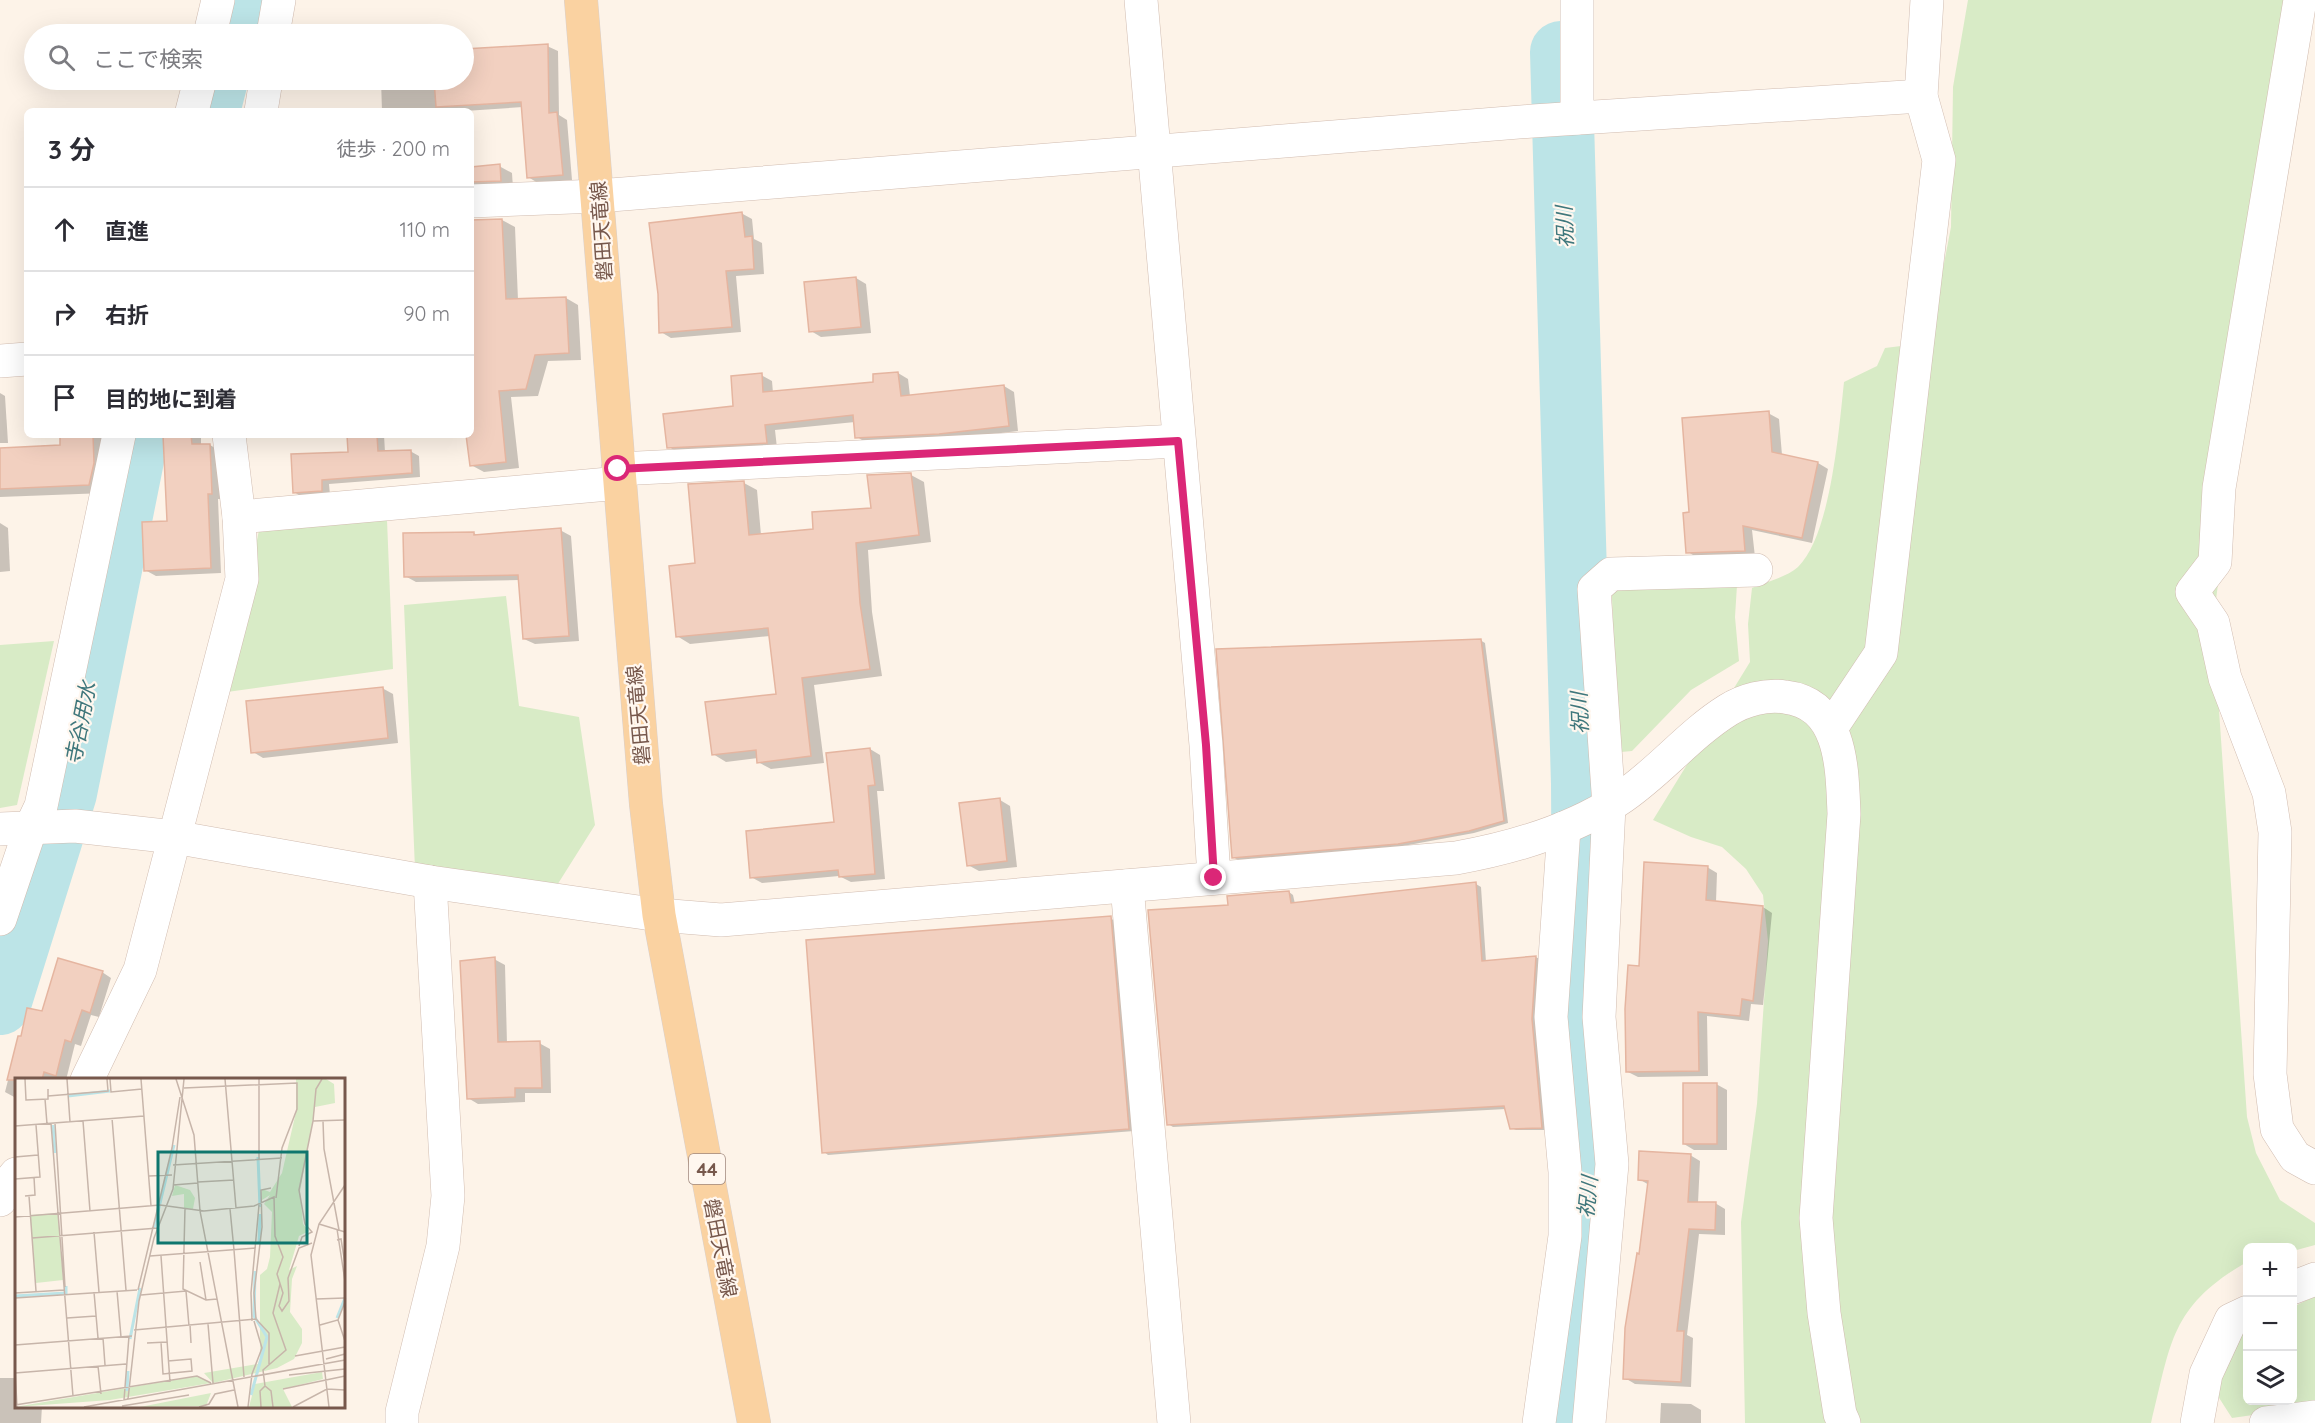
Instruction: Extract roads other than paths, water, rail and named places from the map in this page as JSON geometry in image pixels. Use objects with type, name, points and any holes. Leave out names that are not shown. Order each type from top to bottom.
[{"type":"main road","name":"磐田天竜線","points":[[581,0],[645,804],[659,915],[754,1423]]},
{"type":"street","points":[[212,24],[218,0]]},
{"type":"street","points":[[275,24],[279,0]]},
{"type":"street","points":[[1141,0],[1206,745],[1214,878]]},
{"type":"street","points":[[1575,118],[1577,0]]},
{"type":"street","points":[[1831,728],[1881,653],[1939,160],[1922,96],[1927,0]]},
{"type":"street","points":[[2301,0],[2219,488],[2215,562],[2192,592],[2213,623],[2224,678],[2269,793],[2275,832],[2270,1074],[2277,1129],[2295,1157],[2315,1168]]},
{"type":"street","points":[[193,108],[197,90]]},
{"type":"street","points":[[261,108],[264,90]]},
{"type":"street","points":[[474,201],[598,196],[1575,118],[1922,96]]},
{"type":"street","points":[[0,361],[24,359]]},
{"type":"street","points":[[0,919],[15,828],[41,806],[118,438]]},
{"type":"street","points":[[88,1078],[140,970],[242,579],[239,517],[229,438]]},
{"type":"street","points":[[239,517],[619,476],[1178,441]]},
{"type":"street","points":[[1589,1423],[1612,1164],[1584,818],[1594,589],[1611,574],[1756,570]]},
{"type":"street","points":[[15,828],[75,826],[174,837],[430,882],[659,915],[721,920],[1456,858],[1491,852],[1584,818],[1632,790],[1703,729],[1739,704],[1767,697],[1793,698],[1815,708],[1831,728],[1840,758],[1844,814],[1816,1218],[1824,1313],[1840,1413],[1844,1423]]},
{"type":"street","points":[[1539,1423],[1564,1236],[1564,1172],[1551,1017],[1584,818]]},
{"type":"street","points":[[402,1423],[443,1246],[448,1196],[430,882]]},
{"type":"street","points":[[1127,886],[1174,1423]]},
{"type":"street","points":[[2297,1286],[2315,1280]]},
{"type":"street","points":[[2197,1423],[2206,1374],[2231,1320],[2243,1314]]},
{"type":"street","points":[[2266,1423],[2315,1417]]},
{"type":"waterway","name":"寺谷用水","points":[[229,24],[235,0]]},
{"type":"waterway","name":"祝川","points":[[1561,52],[1582,784],[1583,944],[1574,1021],[1590,1163],[1564,1423]]},
{"type":"waterway","name":"寺谷用水","points":[[210,108],[214,90]]},
{"type":"waterway","name":"寺谷用水","points":[[0,1004],[66,793],[137,438]]}]
